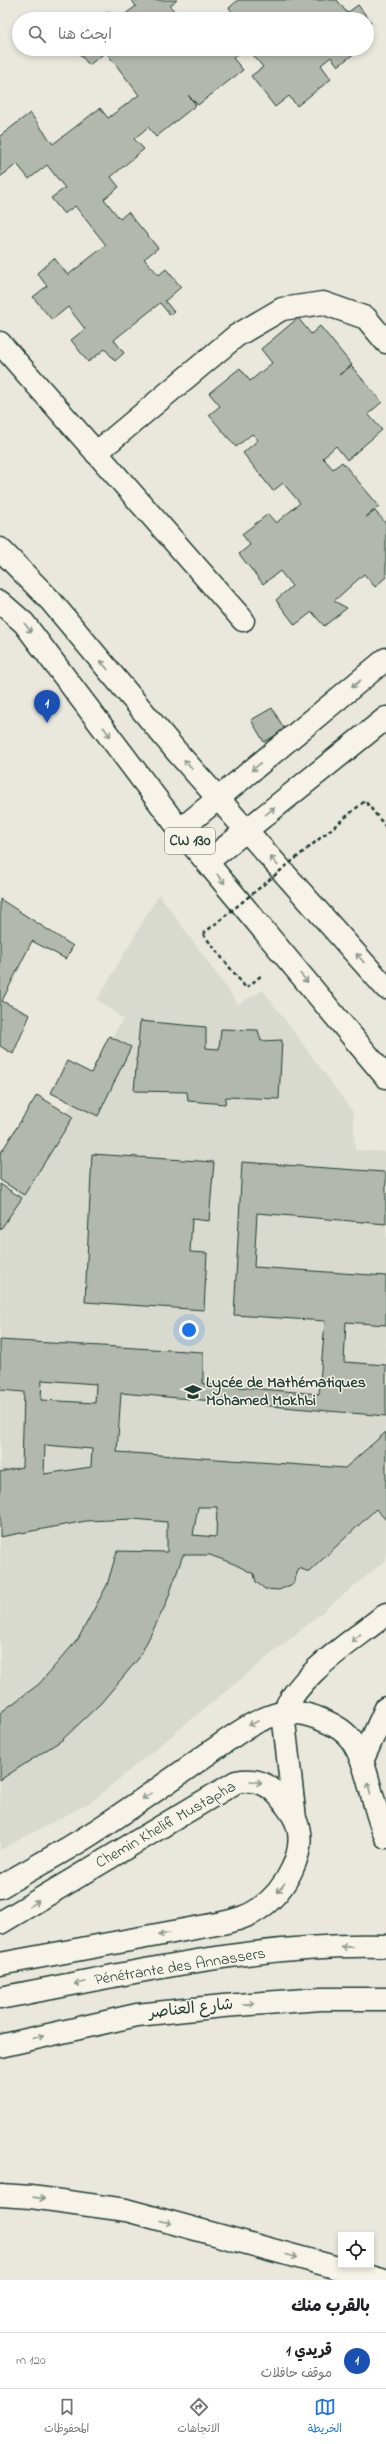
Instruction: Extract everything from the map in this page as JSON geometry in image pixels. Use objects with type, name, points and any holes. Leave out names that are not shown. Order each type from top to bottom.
[{"type":"main road","points":[[96,453],[236,336],[282,309],[323,303],[366,318],[386,342]]},
{"type":"main road","points":[[0,344],[243,620]]},
{"type":"main road","name":"CW 130","points":[[0,549],[50,600],[218,798],[386,988]]},
{"type":"main road","name":"CW 130","points":[[0,602],[24,623],[180,830],[386,1077]]},
{"type":"main road","points":[[180,830],[386,659]]},
{"type":"main road","points":[[208,862],[386,718]]},
{"type":"main road","points":[[296,1819],[283,1712],[288,1700],[307,1678],[386,1614]]},
{"type":"main road","points":[[362,1761],[386,1708]]},
{"type":"main road","name":"Chemin Khelifi Mustapha","points":[[0,1887],[91,1834],[250,1725],[283,1712],[299,1713],[319,1718],[336,1727],[352,1740],[362,1761],[377,1819],[386,1837]]},
{"type":"main road","name":"Chemin Khelifi Mustapha","points":[[0,1923],[236,1782],[252,1780],[268,1785],[276,1792],[296,1819],[299,1833],[298,1850],[286,1882],[274,1897],[253,1913],[222,1924],[0,1964]]},
{"type":"main road","name":"Pénétrante des Annassers","points":[[0,1998],[233,1955],[364,1946],[386,1946]]},
{"type":"main road","name":"شارع العناصر","points":[[0,2046],[137,2015],[223,2006],[321,1999],[386,1999]]},
{"type":"main road","points":[[0,2195],[31,2196],[126,2210],[358,2277],[382,2280]]},
{"type":"path","points":[[246,988],[204,934],[365,801],[386,827]]},
{"type":"shaded area","name":"Lycée de Mathématiques Mohamed Mokhbi","points":[[159,894],[238,1004],[263,990],[353,1112],[355,1150],[386,1152],[386,1560],[91,1802],[0,1850],[0,1223],[123,1019],[97,1000]]},
{"type":"building","points":[[131,0],[177,0],[170,6],[175,12],[128,12],[136,6]]},
{"type":"building","points":[[238,0],[337,0],[346,12],[233,12],[229,8]]},
{"type":"building","points":[[358,5],[363,12],[348,12]]},
{"type":"building","points":[[81,56],[101,56],[89,65]]},
{"type":"building","points":[[109,56],[236,56],[233,58],[243,70],[198,105],[188,95],[196,105],[156,137],[148,127],[134,139],[144,149],[111,177],[119,187],[104,199],[120,219],[128,212],[158,248],[144,259],[159,275],[166,269],[181,287],[165,301],[174,312],[170,315],[160,303],[114,340],[124,353],[115,361],[105,349],[88,362],[71,340],[85,329],[68,307],[52,320],[33,297],[47,286],[37,273],[54,258],[68,275],[106,245],[75,206],[64,214],[51,198],[65,188],[47,165],[29,179],[17,164],[0,177],[0,136],[30,113],[53,144],[100,108],[108,118],[139,95]]},
{"type":"building","points":[[254,56],[351,56],[338,66],[331,57],[321,65],[331,79],[297,106],[289,96],[275,107],[251,76],[263,67]]},
{"type":"building","points":[[298,318],[311,334],[320,326],[352,365],[339,375],[351,366],[382,402],[368,414],[382,430],[347,460],[336,446],[323,458],[333,469],[342,462],[379,506],[366,517],[375,511],[386,523],[386,577],[375,587],[364,574],[334,601],[347,608],[324,626],[312,612],[295,625],[276,600],[292,586],[280,571],[263,584],[239,554],[250,545],[242,534],[268,514],[276,523],[300,503],[283,483],[273,491],[243,453],[258,440],[252,434],[236,447],[209,415],[220,406],[209,393],[240,368],[250,381],[272,363],[261,349]]},
{"type":"building","points":[[272,708],[285,730],[264,742],[251,720]]},
{"type":"building","points":[[0,899],[73,946],[66,959],[32,941],[2,1001],[30,1015],[13,1054],[0,1046]]},
{"type":"building","points":[[140,1021],[206,1027],[206,1048],[219,1049],[221,1029],[258,1030],[261,1041],[282,1040],[279,1099],[226,1097],[225,1104],[188,1101],[187,1092],[134,1091]]},
{"type":"building","points":[[109,1036],[131,1047],[98,1116],[51,1093],[67,1061],[91,1073]]},
{"type":"building","points":[[37,1095],[73,1117],[24,1195],[0,1180],[0,1154]]},
{"type":"building","points":[[92,1154],[214,1162],[209,1221],[192,1219],[190,1252],[207,1253],[204,1310],[85,1302]]},
{"type":"building","points":[[242,1162],[384,1172],[386,1175],[386,1224],[257,1213],[254,1267],[386,1276],[386,1325],[346,1322],[344,1362],[386,1365],[386,1416],[121,1393],[117,1452],[345,1468],[386,1432],[386,1520],[376,1509],[309,1572],[299,1568],[293,1584],[279,1590],[265,1589],[256,1582],[254,1574],[234,1564],[210,1555],[183,1555],[166,1604],[139,1658],[101,1703],[62,1740],[0,1780],[0,1713],[39,1684],[78,1639],[107,1585],[117,1551],[167,1552],[167,1522],[133,1519],[86,1521],[0,1537],[0,1472],[22,1467],[24,1392],[0,1390],[0,1340],[203,1352],[203,1384],[319,1394],[325,1321],[234,1315]],"holes":[[[42,1380],[96,1384],[95,1403],[41,1400]],[[45,1445],[92,1449],[91,1467],[44,1474]],[[198,1507],[217,1507],[216,1537],[193,1535]]]},
{"type":"building","points":[[0,1184],[22,1198],[0,1230]]},
{"type":"place","name":"قريدي 1","points":[[47,723]]},
{"type":"place","name":"Lycée de Mathématiques Mohamed Mokhbi","points":[[193,1392]]}]
